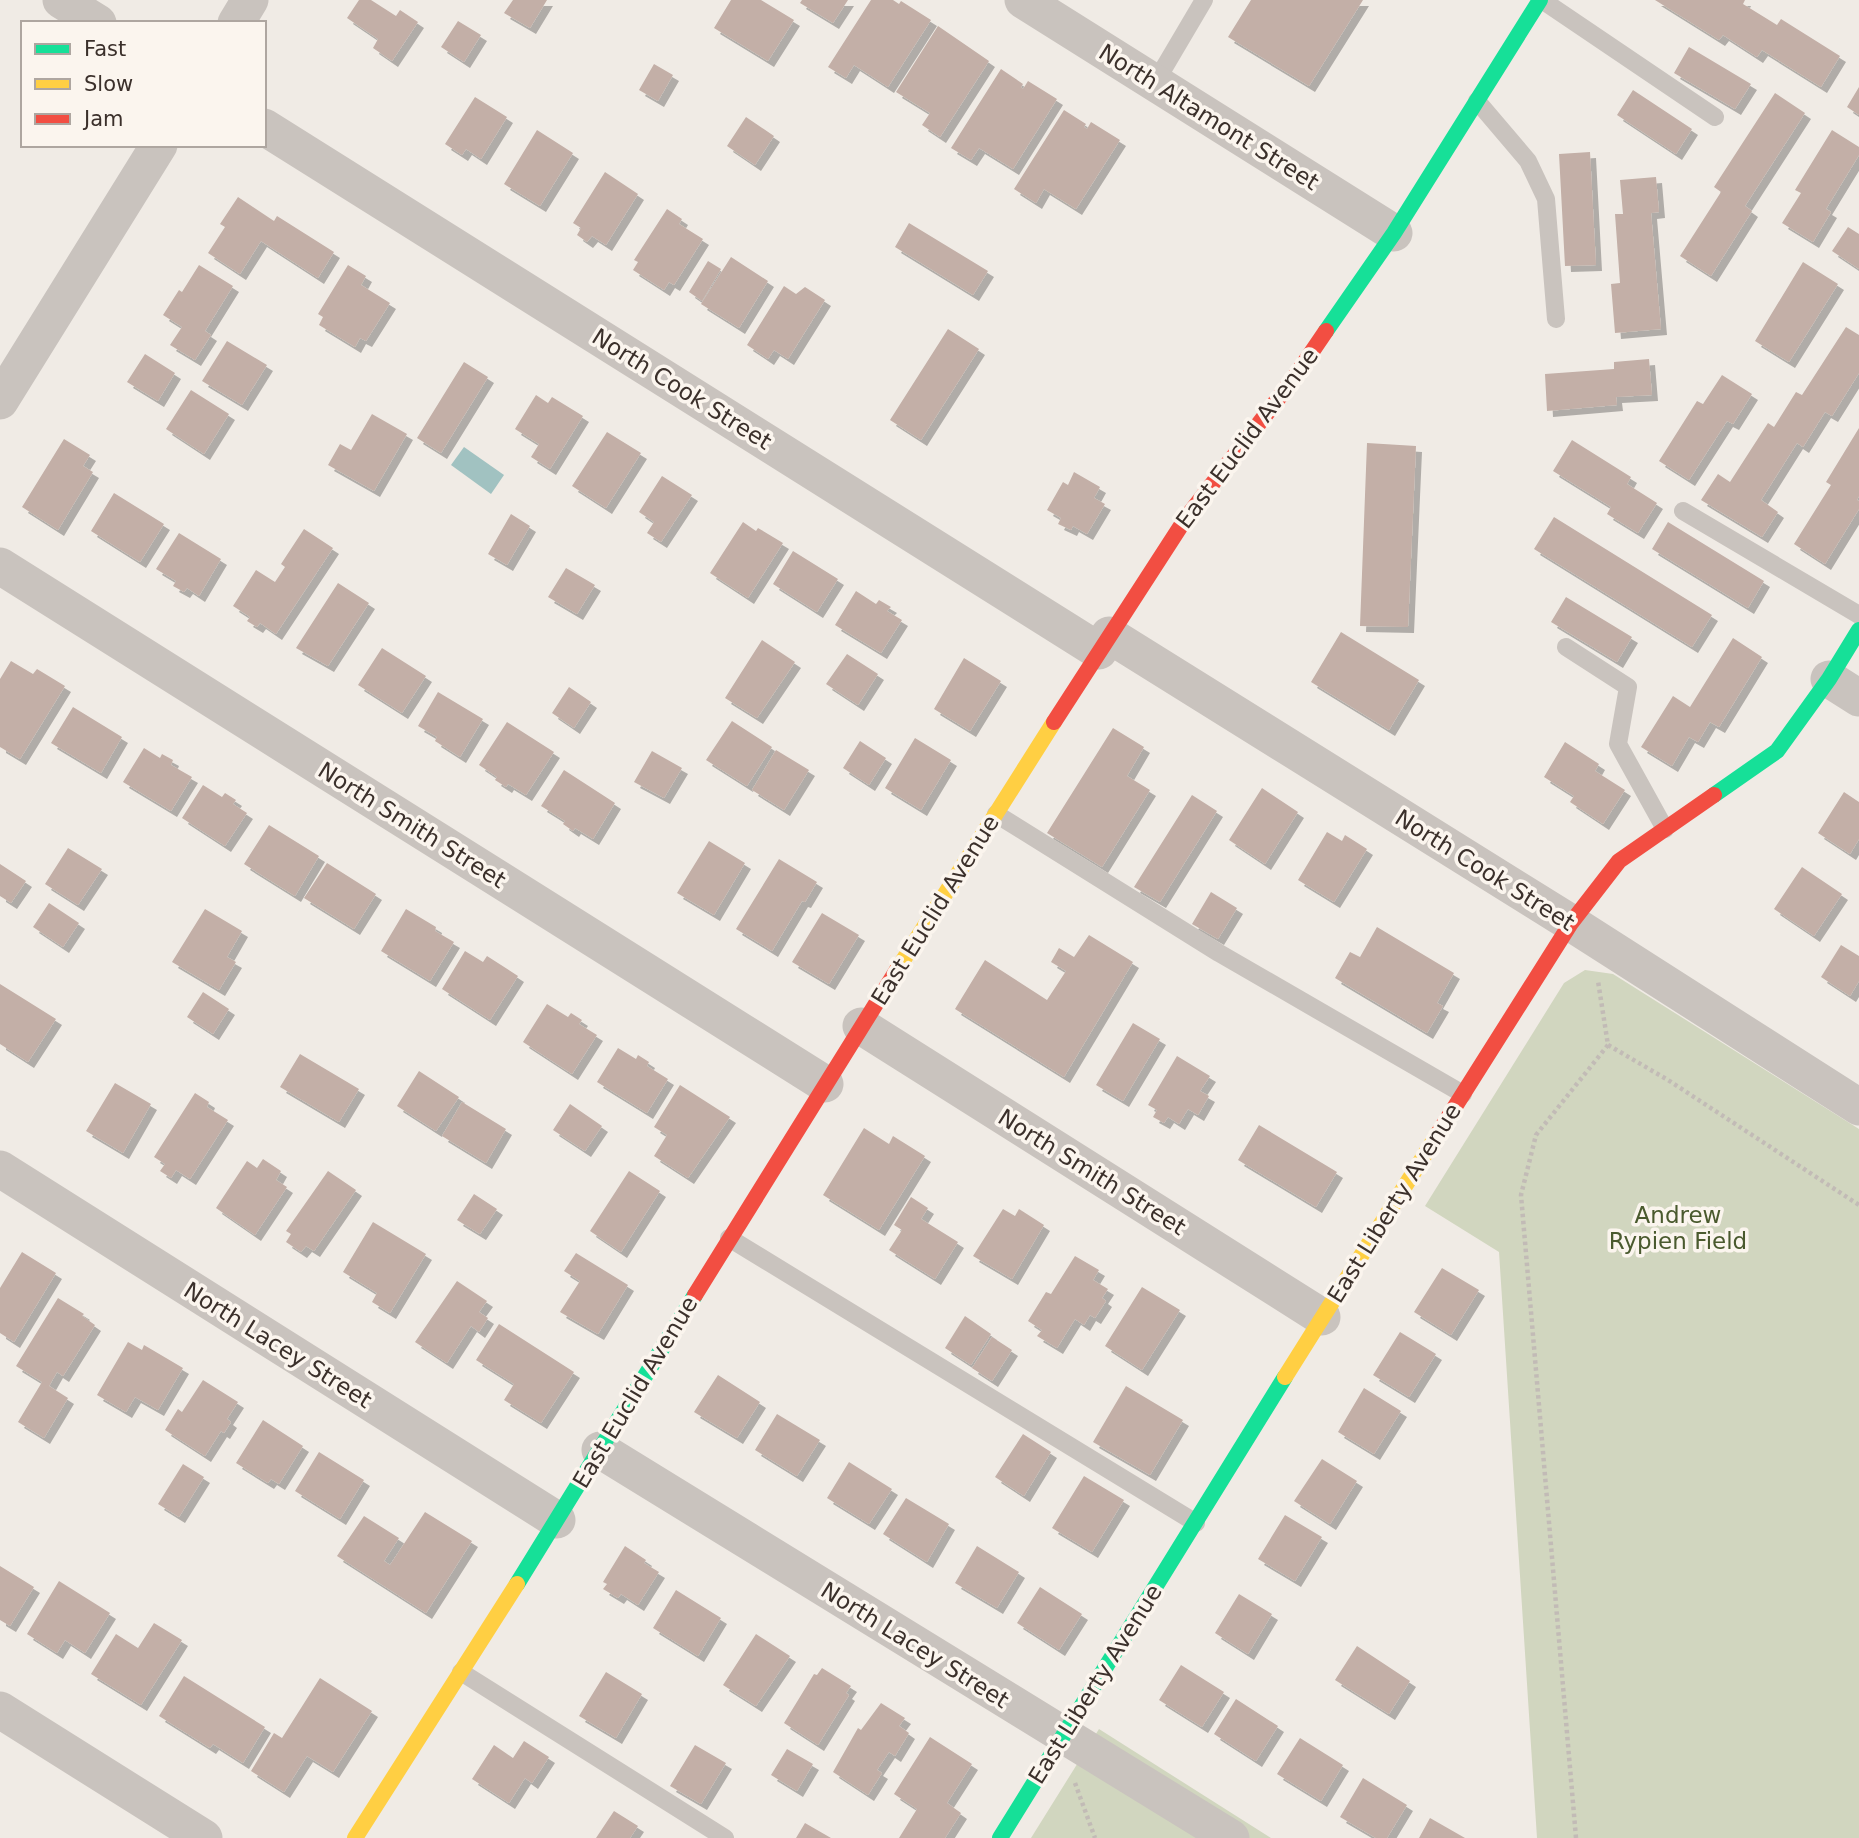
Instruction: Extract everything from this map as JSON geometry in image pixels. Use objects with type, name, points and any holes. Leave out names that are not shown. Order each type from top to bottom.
[{"type":"main road","name":"East Euclid Avenue","points":[[355,1838],[557,1520],[861,1026],[1104,643],[1186,518],[1294,378],[1394,233],[1541,0]]},
{"type":"main road","name":"East Liberty Avenue","points":[[1000,1838],[1322,1317],[1571,923],[1619,861],[1777,751],[1844,689],[1859,630]]},
{"type":"street","points":[[61,0],[95,21]]},
{"type":"street","points":[[237,21],[250,0]]},
{"type":"street","name":"North Altamont Street","points":[[1023,0],[1394,233]]},
{"type":"street","name":"North Cook Street","points":[[266,128],[1104,643],[1571,923],[1859,1107]]},
{"type":"street","points":[[0,401],[158,147]]},
{"type":"street","name":"North Smith Street","points":[[0,566],[825,1084]]},
{"type":"street","name":"North Smith Street","points":[[861,1026],[1322,1317]]},
{"type":"street","name":"North Lacey Street","points":[[0,1169],[557,1520]]},
{"type":"street","name":"North Lacey Street","points":[[600,1450],[1231,1838]]},
{"type":"street","points":[[0,1710],[204,1838]]},
{"type":"lane","points":[[1155,83],[1205,0]]},
{"type":"lane","points":[[1541,0],[1715,117]]},
{"type":"lane","points":[[1477,101],[1528,161],[1546,199],[1556,319]]},
{"type":"lane","points":[[1683,511],[1859,615]]},
{"type":"lane","points":[[1566,647],[1628,687],[1618,744],[1665,829]]},
{"type":"lane","points":[[996,814],[1219,953],[1463,1094]]},
{"type":"lane","points":[[729,1238],[1196,1523]]},
{"type":"lane","points":[[461,1672],[724,1838]]},
{"type":"path","points":[[1576,1838],[1521,1195],[1536,1135],[1608,1045],[1597,978]]},
{"type":"path","points":[[1608,1045],[1668,1080],[1859,1205]]},
{"type":"green space","name":"Andrew Rypien Field","points":[[1585,970],[1613,974],[1859,1129],[1859,1838],[1537,1838],[1499,1252],[1425,1206],[1564,983]]},
{"type":"green space","points":[[1099,1729],[1271,1838],[1031,1838]]},
{"type":"water","points":[[464,447],[504,475],[491,494],[451,465]]},
{"type":"building","points":[[359,0],[371,0],[396,16],[400,10],[418,22],[392,61],[373,48],[378,39],[347,18]]},
{"type":"building","points":[[513,0],[547,0],[530,28],[504,13]]},
{"type":"building","points":[[731,0],[761,0],[794,20],[768,61],[714,28]]},
{"type":"building","points":[[802,0],[848,0],[833,23],[800,3]]},
{"type":"building","points":[[871,0],[893,0],[899,4],[901,1],[931,20],[888,87],[854,65],[846,78],[828,67]]},
{"type":"building","points":[[1251,0],[1363,0],[1309,86],[1228,37]]},
{"type":"building","points":[[1655,0],[1745,0],[1743,4],[1777,25],[1781,19],[1840,56],[1821,87],[1762,50],[1757,57],[1723,35],[1719,40]]},
{"type":"building","points":[[458,21],[481,35],[464,62],[441,47]]},
{"type":"building","points":[[938,26],[989,61],[940,137],[922,125],[930,113],[896,92]]},
{"type":"building","points":[[1689,47],[1751,84],[1735,109],[1674,73]]},
{"type":"building","points":[[654,64],[673,75],[658,101],[639,90]]},
{"type":"building","points":[[1001,69],[1023,84],[1023,89],[1028,81],[1057,99],[1013,169],[979,148],[971,160],[951,148]]},
{"type":"building","points":[[1859,87],[1859,115],[1847,107]]},
{"type":"building","points":[[1633,90],[1692,129],[1676,154],[1617,115]]},
{"type":"building","points":[[1775,93],[1805,113],[1745,206],[1752,211],[1711,276],[1680,256],[1721,192],[1714,187]]},
{"type":"building","points":[[475,97],[507,117],[481,159],[466,149],[462,155],[445,144]]},
{"type":"building","points":[[1064,110],[1086,124],[1084,127],[1087,129],[1091,122],[1120,140],[1076,209],[1044,189],[1036,203],[1014,189]]},
{"type":"building","points":[[746,117],[774,136],[755,165],[727,146]]},
{"type":"building","points":[[537,130],[573,153],[540,206],[504,184]]},
{"type":"building","points":[[1832,130],[1859,147],[1859,155],[1826,209],[1831,212],[1813,242],[1782,223],[1801,193],[1795,190]]},
{"type":"building","points":[[1590,152],[1596,265],[1565,266],[1559,154]]},
{"type":"building","points":[[605,172],[638,194],[606,245],[592,236],[587,242],[577,235],[581,228],[573,223]]},
{"type":"building","points":[[1656,177],[1659,212],[1651,213],[1661,329],[1615,333],[1611,284],[1620,283],[1615,214],[1623,214],[1620,180]]},
{"type":"building","points":[[238,197],[274,221],[277,216],[334,252],[318,278],[261,241],[240,274],[208,253],[225,227],[220,224]]},
{"type":"building","points":[[667,209],[682,219],[679,224],[703,239],[674,285],[669,282],[664,290],[633,270],[638,262],[634,260]]},
{"type":"building","points":[[909,223],[988,271],[973,295],[895,247]]},
{"type":"building","points":[[1848,227],[1859,234],[1859,269],[1832,251]]},
{"type":"building","points":[[731,257],[768,281],[739,328],[701,304]]},
{"type":"building","points":[[708,261],[721,269],[702,301],[689,292]]},
{"type":"building","points":[[1803,262],[1838,284],[1789,362],[1755,341]]},
{"type":"building","points":[[199,265],[233,286],[205,331],[211,335],[195,360],[170,345],[182,327],[163,315]]},
{"type":"building","points":[[348,265],[366,276],[361,285],[390,303],[366,341],[360,338],[355,347],[319,325],[323,317],[318,314]]},
{"type":"building","points":[[784,286],[796,294],[805,287],[825,300],[788,359],[774,350],[768,359],[747,345]]},
{"type":"building","points":[[1846,327],[1859,335],[1859,373],[1832,416],[1825,412],[1803,447],[1797,443],[1761,500],[1778,512],[1762,537],[1701,500],[1718,474],[1730,482],[1768,423],[1774,427],[1796,392],[1802,395]]},
{"type":"building","points":[[948,329],[979,349],[921,440],[890,420]]},
{"type":"building","points":[[227,341],[267,365],[242,405],[202,381]]},
{"type":"building","points":[[145,354],[175,373],[158,401],[127,382]]},
{"type":"building","points":[[1649,359],[1652,395],[1616,397],[1617,405],[1547,411],[1545,374],[1614,369],[1614,362]]},
{"type":"building","points":[[464,362],[488,377],[441,453],[417,438]]},
{"type":"building","points":[[1722,375],[1752,394],[1733,424],[1727,421],[1689,480],[1659,461],[1697,401],[1703,404]]},
{"type":"building","points":[[191,390],[229,414],[204,454],[166,429]]},
{"type":"building","points":[[536,395],[548,403],[552,397],[583,416],[550,469],[531,457],[539,444],[515,429]]},
{"type":"building","points":[[372,414],[407,434],[374,491],[328,465],[340,444],[351,450]]},
{"type":"building","points":[[1859,428],[1859,509],[1825,564],[1794,544],[1831,485],[1826,482]]},
{"type":"building","points":[[607,432],[641,453],[606,508],[572,486]]},
{"type":"building","points":[[64,439],[90,455],[83,466],[93,472],[58,530],[22,507]]},
{"type":"building","points":[[1572,440],[1631,477],[1627,484],[1657,503],[1638,533],[1607,514],[1611,507],[1553,471]]},
{"type":"building","points":[[1367,443],[1416,446],[1408,627],[1360,626]]},
{"type":"building","points":[[1074,472],[1100,487],[1094,498],[1105,504],[1087,534],[1073,526],[1071,530],[1058,524],[1061,518],[1047,510],[1063,482],[1068,485]]},
{"type":"building","points":[[662,476],[692,495],[661,542],[647,533],[654,522],[639,512]]},
{"type":"building","points":[[114,493],[164,524],[140,562],[91,531]]},
{"type":"building","points":[[511,514],[530,526],[507,565],[488,554]]},
{"type":"building","points":[[1554,517],[1712,615],[1692,647],[1534,549]]},
{"type":"building","points":[[743,522],[783,543],[748,598],[710,573]]},
{"type":"building","points":[[1668,522],[1764,581],[1748,608],[1652,549]]},
{"type":"building","points":[[304,529],[333,548],[276,634],[260,623],[257,627],[247,621],[250,617],[233,606],[256,570],[275,582],[285,567],[281,564]]},
{"type":"building","points":[[179,533],[221,559],[199,596],[187,588],[184,592],[173,586],[176,581],[156,569]]},
{"type":"building","points":[[793,551],[838,579],[817,612],[773,584]]},
{"type":"building","points":[[566,568],[595,585],[577,614],[548,597]]},
{"type":"building","points":[[338,583],[369,603],[328,666],[296,648]]},
{"type":"building","points":[[856,591],[876,604],[879,600],[891,607],[887,611],[902,620],[881,653],[835,625]]},
{"type":"building","points":[[1566,597],[1632,637],[1617,662],[1551,622]]},
{"type":"building","points":[[1341,632],[1419,680],[1389,730],[1311,682]]},
{"type":"building","points":[[1733,638],[1762,657],[1719,727],[1710,722],[1698,742],[1689,737],[1672,766],[1641,747],[1673,696],[1690,707]]},
{"type":"building","points":[[762,640],[795,662],[757,718],[725,698]]},
{"type":"building","points":[[382,648],[426,676],[402,713],[358,685]]},
{"type":"building","points":[[847,654],[878,674],[858,705],[826,684]]},
{"type":"building","points":[[964,658],[1001,681],[970,731],[934,709]]},
{"type":"building","points":[[11,661],[33,674],[37,669],[65,686],[20,759],[0,747],[0,679]]},
{"type":"building","points":[[569,687],[591,702],[574,728],[552,713]]},
{"type":"building","points":[[438,692],[483,719],[460,757],[435,741],[437,737],[418,726]]},
{"type":"building","points":[[73,707],[122,737],[101,773],[51,743]]},
{"type":"building","points":[[732,721],[772,747],[747,786],[706,760]]},
{"type":"building","points":[[507,722],[554,752],[526,795],[495,780],[497,777],[479,765]]},
{"type":"building","points":[[1113,728],[1144,747],[1127,776],[1150,790],[1102,867],[1047,833]]},
{"type":"building","points":[[915,738],[951,760],[921,810],[885,788]]},
{"type":"building","points":[[860,741],[886,758],[869,785],[843,768]]},
{"type":"building","points":[[1565,742],[1599,764],[1595,771],[1625,790],[1603,824],[1570,802],[1574,796],[1544,777]]},
{"type":"building","points":[[144,748],[160,758],[162,754],[173,760],[171,765],[192,777],[171,811],[123,782]]},
{"type":"building","points":[[776,750],[809,770],[784,810],[752,790]]},
{"type":"building","points":[[652,751],[682,768],[664,798],[634,782]]},
{"type":"building","points":[[564,770],[615,803],[593,839],[575,828],[573,831],[563,824],[565,821],[541,806]]},
{"type":"building","points":[[203,785],[222,797],[225,793],[236,800],[233,804],[247,813],[225,846],[182,818]]},
{"type":"building","points":[[1262,788],[1298,812],[1265,864],[1229,840]]},
{"type":"building","points":[[1844,792],[1859,802],[1859,839],[1850,854],[1818,833]]},
{"type":"building","points":[[1192,795],[1217,811],[1160,902],[1134,887]]},
{"type":"building","points":[[269,825],[319,856],[295,896],[244,864]]},
{"type":"building","points":[[1327,832],[1342,841],[1345,835],[1367,849],[1334,902],[1298,880]]},
{"type":"building","points":[[709,841],[745,863],[714,915],[677,893]]},
{"type":"building","points":[[68,848],[102,869],[78,905],[45,884]]},
{"type":"building","points":[[779,859],[817,882],[805,902],[802,901],[772,951],[736,929]]},
{"type":"building","points":[[327,863],[376,894],[354,929],[304,898]]},
{"type":"building","points":[[0,864],[26,881],[11,903],[0,896]]},
{"type":"building","points":[[1802,867],[1842,894],[1814,936],[1774,909]]},
{"type":"building","points":[[1211,892],[1237,908],[1218,939],[1192,924]]},
{"type":"building","points":[[49,903],[79,923],[63,947],[33,927]]},
{"type":"building","points":[[205,909],[242,931],[227,957],[236,962],[219,990],[172,962]]},
{"type":"building","points":[[406,909],[436,927],[435,931],[454,942],[430,981],[381,951]]},
{"type":"building","points":[[822,913],[859,935],[829,984],[792,962]]},
{"type":"building","points":[[1377,927],[1454,973],[1437,1003],[1443,1006],[1427,1033],[1335,978],[1350,952],[1360,957]]},
{"type":"building","points":[[1089,935],[1133,962],[1064,1077],[955,1009],[985,960],[1047,1000],[1066,971],[1051,962],[1059,948],[1074,957]]},
{"type":"building","points":[[1841,945],[1859,956],[1859,981],[1850,996],[1821,977]]},
{"type":"building","points":[[465,951],[483,962],[487,956],[518,976],[490,1020],[442,989]]},
{"type":"building","points":[[0,984],[56,1019],[28,1062],[0,1044]]},
{"type":"building","points":[[203,992],[229,1009],[213,1034],[187,1017]]},
{"type":"building","points":[[547,1004],[568,1017],[571,1013],[582,1020],[579,1024],[597,1035],[572,1074],[523,1042]]},
{"type":"building","points":[[1133,1023],[1160,1039],[1123,1101],[1096,1085]]},
{"type":"building","points":[[618,1048],[636,1059],[638,1055],[649,1062],[647,1066],[668,1079],[647,1113],[597,1082]]},
{"type":"building","points":[[300,1054],[359,1089],[339,1122],[280,1087]]},
{"type":"building","points":[[1177,1056],[1210,1076],[1200,1091],[1209,1096],[1198,1115],[1188,1109],[1179,1124],[1168,1117],[1164,1123],[1153,1117],[1157,1110],[1148,1105]]},
{"type":"building","points":[[419,1071],[459,1097],[436,1131],[397,1106]]},
{"type":"building","points":[[115,1083],[151,1104],[123,1153],[86,1131]]},
{"type":"building","points":[[680,1085],[730,1117],[688,1178],[654,1156],[667,1135],[654,1127]]},
{"type":"building","points":[[195,1093],[209,1102],[207,1107],[228,1120],[190,1179],[176,1170],[171,1178],[160,1171],[165,1164],[154,1157]]},
{"type":"building","points":[[462,1102],[506,1129],[486,1163],[442,1136]]},
{"type":"building","points":[[570,1104],[602,1126],[585,1151],[553,1130]]},
{"type":"building","points":[[1259,1125],[1337,1172],[1316,1207],[1238,1160]]},
{"type":"building","points":[[864,1128],[889,1144],[893,1136],[925,1156],[879,1230],[823,1195]]},
{"type":"building","points":[[263,1159],[281,1171],[276,1180],[287,1187],[255,1235],[216,1208],[247,1161],[257,1168]]},
{"type":"building","points":[[328,1171],[356,1190],[314,1251],[306,1246],[301,1252],[286,1242],[291,1234],[286,1231]]},
{"type":"building","points":[[629,1171],[660,1191],[621,1252],[590,1231]]},
{"type":"building","points":[[474,1194],[497,1209],[480,1234],[457,1220]]},
{"type":"building","points":[[911,1197],[928,1208],[921,1219],[958,1242],[935,1279],[889,1250],[902,1230],[894,1225]]},
{"type":"building","points":[[1003,1209],[1015,1216],[1019,1209],[1044,1225],[1012,1279],[973,1256]]},
{"type":"building","points":[[373,1222],[426,1254],[390,1313],[372,1302],[377,1293],[343,1272]]},
{"type":"building","points":[[22,1252],[56,1273],[14,1342],[0,1333],[0,1288]]},
{"type":"building","points":[[576,1253],[628,1285],[598,1334],[560,1312],[580,1281],[564,1271]]},
{"type":"building","points":[[1075,1256],[1099,1270],[1093,1280],[1108,1289],[1102,1298],[1106,1301],[1095,1318],[1090,1315],[1084,1325],[1075,1319],[1057,1348],[1037,1336],[1042,1330],[1028,1321],[1046,1292],[1051,1294]]},
{"type":"building","points":[[1442,1268],[1479,1290],[1451,1335],[1414,1312]]},
{"type":"building","points":[[457,1281],[487,1301],[479,1312],[488,1318],[479,1332],[471,1326],[447,1363],[415,1342]]},
{"type":"building","points":[[1142,1287],[1180,1310],[1142,1370],[1105,1346]]},
{"type":"building","points":[[58,1298],[84,1314],[82,1316],[95,1325],[63,1376],[57,1372],[49,1386],[68,1398],[44,1438],[18,1422],[42,1382],[16,1366]]},
{"type":"building","points":[[965,1316],[991,1334],[971,1365],[945,1348]]},
{"type":"building","points":[[499,1324],[574,1372],[541,1423],[504,1400],[514,1384],[476,1360]]},
{"type":"building","points":[[1400,1332],[1436,1354],[1409,1397],[1373,1375]]},
{"type":"building","points":[[992,1337],[1012,1350],[992,1381],[972,1368]]},
{"type":"building","points":[[128,1342],[142,1350],[144,1345],[183,1368],[158,1410],[135,1397],[126,1412],[97,1395]]},
{"type":"building","points":[[718,1375],[760,1402],[737,1438],[694,1412]]},
{"type":"building","points":[[203,1380],[238,1402],[227,1419],[231,1422],[224,1433],[221,1431],[205,1456],[165,1430],[178,1409],[182,1412]]},
{"type":"building","points":[[1126,1386],[1183,1420],[1150,1475],[1093,1442]]},
{"type":"building","points":[[1364,1388],[1401,1411],[1374,1454],[1338,1432]]},
{"type":"building","points":[[777,1414],[820,1440],[797,1476],[755,1450]]},
{"type":"building","points":[[263,1420],[303,1446],[279,1484],[271,1479],[268,1483],[236,1463]]},
{"type":"building","points":[[1023,1434],[1051,1452],[1024,1496],[995,1477]]},
{"type":"building","points":[[319,1452],[364,1480],[340,1519],[295,1491]]},
{"type":"building","points":[[1322,1459],[1357,1481],[1330,1524],[1294,1501]]},
{"type":"building","points":[[849,1462],[892,1489],[869,1524],[827,1498]]},
{"type":"building","points":[[183,1464],[204,1477],[179,1517],[158,1504]]},
{"type":"building","points":[[1084,1476],[1124,1500],[1092,1552],[1052,1528]]},
{"type":"building","points":[[906,1498],[949,1524],[927,1562],[883,1534]]},
{"type":"building","points":[[425,1512],[472,1541],[426,1613],[337,1556],[364,1516],[399,1538],[384,1561],[390,1565]]},
{"type":"building","points":[[1285,1515],[1322,1537],[1295,1581],[1258,1559]]},
{"type":"building","points":[[625,1546],[659,1572],[638,1605],[621,1594],[618,1598],[603,1589],[607,1584],[603,1582]]},
{"type":"building","points":[[977,1546],[1019,1572],[997,1608],[955,1583]]},
{"type":"building","points":[[0,1566],[34,1587],[10,1626],[0,1620]]},
{"type":"building","points":[[59,1581],[110,1613],[85,1653],[65,1640],[57,1653],[27,1634]]},
{"type":"building","points":[[1040,1587],[1082,1614],[1059,1650],[1017,1623]]},
{"type":"building","points":[[676,1590],[721,1618],[698,1656],[653,1628]]},
{"type":"building","points":[[1239,1594],[1272,1614],[1248,1654],[1215,1633]]},
{"type":"building","points":[[154,1623],[182,1640],[141,1705],[91,1674],[116,1634],[138,1648]]},
{"type":"building","points":[[756,1634],[790,1656],[756,1706],[723,1685]]},
{"type":"building","points":[[1357,1646],[1410,1681],[1389,1714],[1335,1680]]},
{"type":"building","points":[[1181,1665],[1224,1692],[1202,1727],[1159,1700]]},
{"type":"building","points":[[822,1668],[851,1686],[846,1693],[849,1695],[818,1745],[784,1723],[814,1674],[817,1675]]},
{"type":"building","points":[[606,1672],[642,1694],[616,1738],[579,1716]]},
{"type":"building","points":[[184,1676],[265,1727],[243,1763],[213,1744],[210,1748],[159,1716]]},
{"type":"building","points":[[320,1678],[372,1711],[333,1772],[307,1756],[284,1792],[251,1771],[274,1733],[282,1738]]},
{"type":"building","points":[[1236,1699],[1278,1726],[1256,1761],[1214,1734]]},
{"type":"building","points":[[881,1703],[905,1718],[899,1726],[909,1733],[895,1756],[889,1752],[877,1770],[882,1773],[868,1795],[833,1772],[858,1728],[861,1730]]},
{"type":"building","points":[[930,1737],[972,1764],[947,1803],[961,1813],[945,1838],[899,1838],[917,1809],[894,1794]]},
{"type":"building","points":[[1300,1738],[1343,1765],[1321,1801],[1277,1774]]},
{"type":"building","points":[[524,1741],[549,1757],[532,1783],[525,1778],[509,1803],[472,1779],[494,1745],[513,1758]]},
{"type":"building","points":[[695,1745],[726,1763],[701,1804],[670,1786]]},
{"type":"building","points":[[787,1749],[813,1764],[797,1791],[771,1775]]},
{"type":"building","points":[[1363,1778],[1407,1805],[1387,1838],[1376,1838],[1340,1817]]},
{"type":"building","points":[[614,1811],[638,1826],[630,1838],[596,1838]]},
{"type":"building","points":[[1430,1818],[1465,1838],[1419,1838]]},
{"type":"building","points":[[805,1823],[831,1838],[796,1838]]},
{"type":"traffic: fast","points":[[1326,331],[1394,233],[1540,0]]},
{"type":"traffic: fast","points":[[1714,795],[1777,751],[1829,679],[1859,630]]},
{"type":"traffic: fast","points":[[517,1584],[695,1295]]},
{"type":"traffic: fast","points":[[1000,1838],[1285,1377]]},
{"type":"traffic: slow","points":[[897,970],[1054,722]]},
{"type":"traffic: slow","points":[[1285,1377],[1439,1132]]},
{"type":"traffic: slow","points":[[355,1838],[517,1584]]},
{"type":"traffic: jam","points":[[1054,722],[1186,518],[1294,378],[1326,331]]},
{"type":"traffic: jam","points":[[1439,1132],[1571,923],[1619,861],[1714,795]]},
{"type":"traffic: jam","points":[[695,1295],[897,970]]}]
